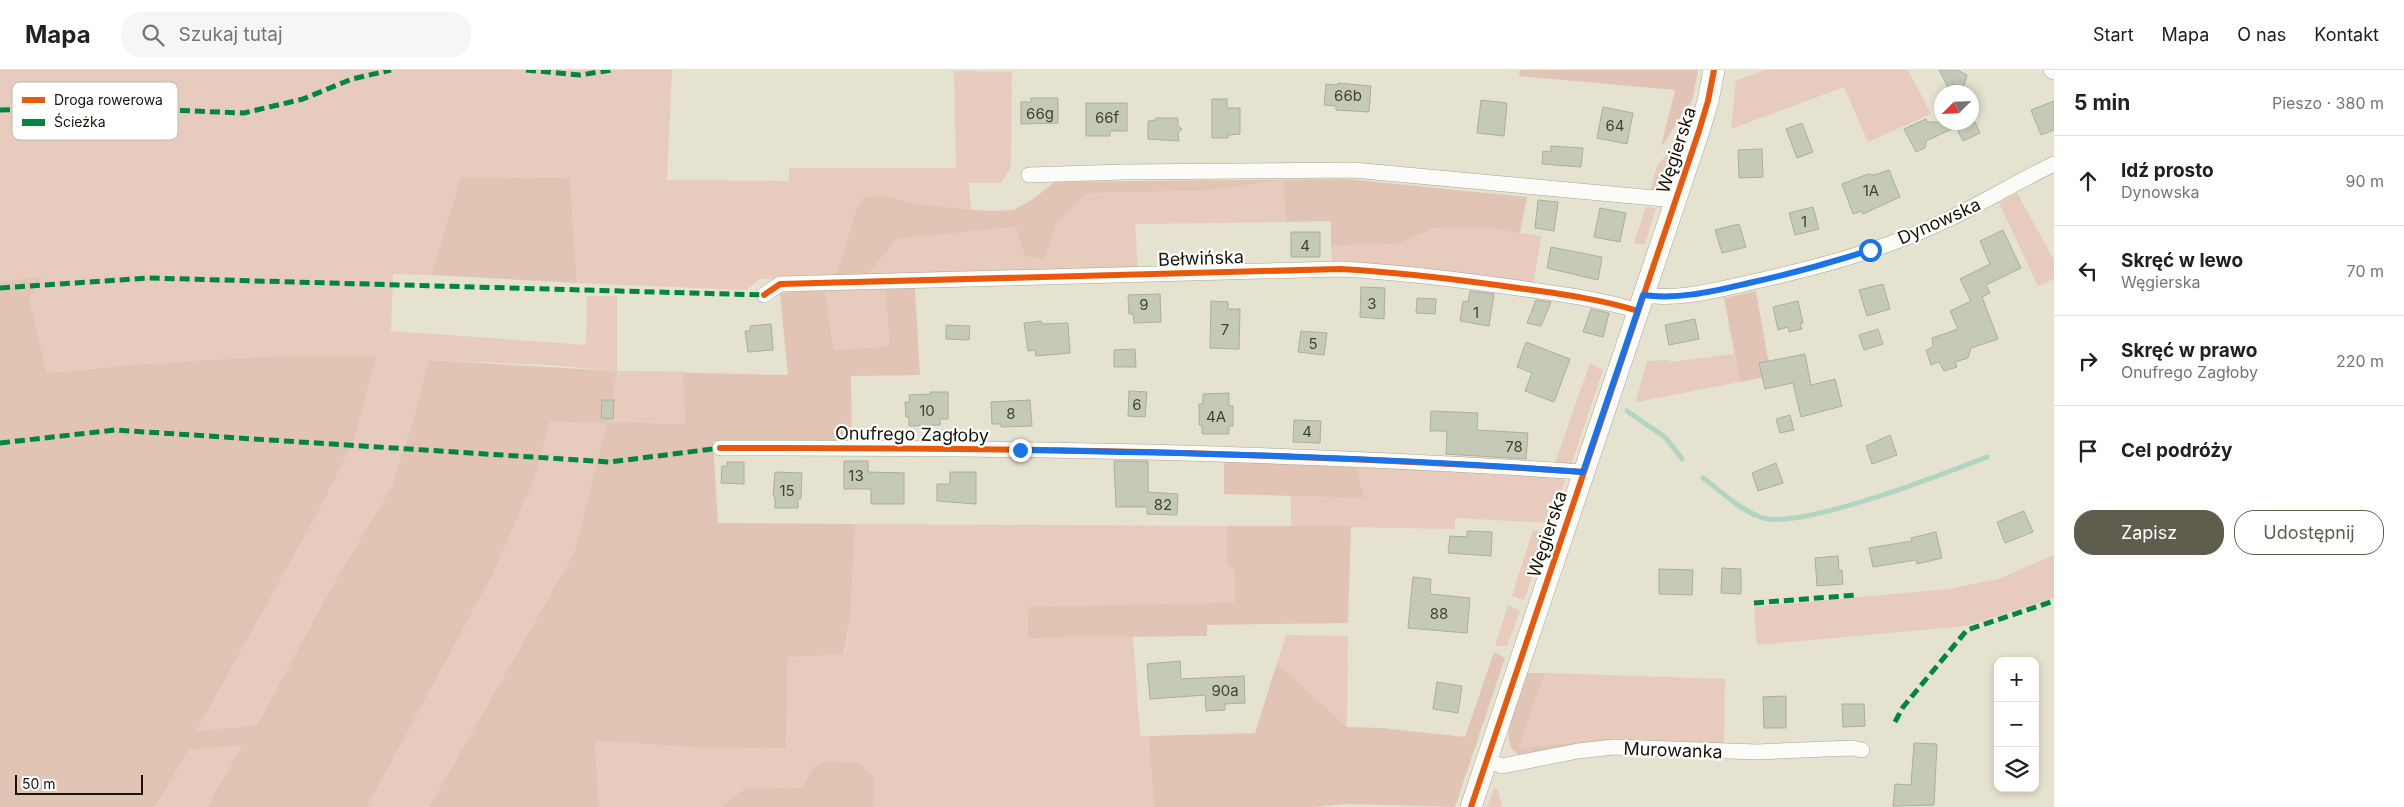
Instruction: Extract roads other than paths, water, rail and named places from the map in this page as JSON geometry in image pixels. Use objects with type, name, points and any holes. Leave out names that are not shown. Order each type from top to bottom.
[{"type":"main road","name":"Węgierska","points":[[1470,807],[1676,200],[1708,101],[1714,70]]},
{"type":"street","name":"Dynowska","points":[[1641,303],[1770,279],[1856,254],[1935,226],[2054,164]]},
{"type":"street","points":[[1029,175],[1123,172],[1353,170],[1676,200]]},
{"type":"street","name":"Bełwińska","points":[[764,295],[780,284],[1340,269],[1401,272],[1610,303],[1641,303]]},
{"type":"street","name":"Onufrego Zagłoby","points":[[720,448],[1247,453],[1422,461],[1583,472]]},
{"type":"street","name":"Murowanka","points":[[1487,760],[1502,766],[1578,751],[1614,747],[1757,752],[1852,748],[1862,750]]},
{"type":"waterway","points":[[1627,411],[1666,438],[1682,459]]},
{"type":"waterway","points":[[1703,478],[1737,505],[1752,514],[1778,519],[1805,516],[1872,499],[1987,457]]}]
